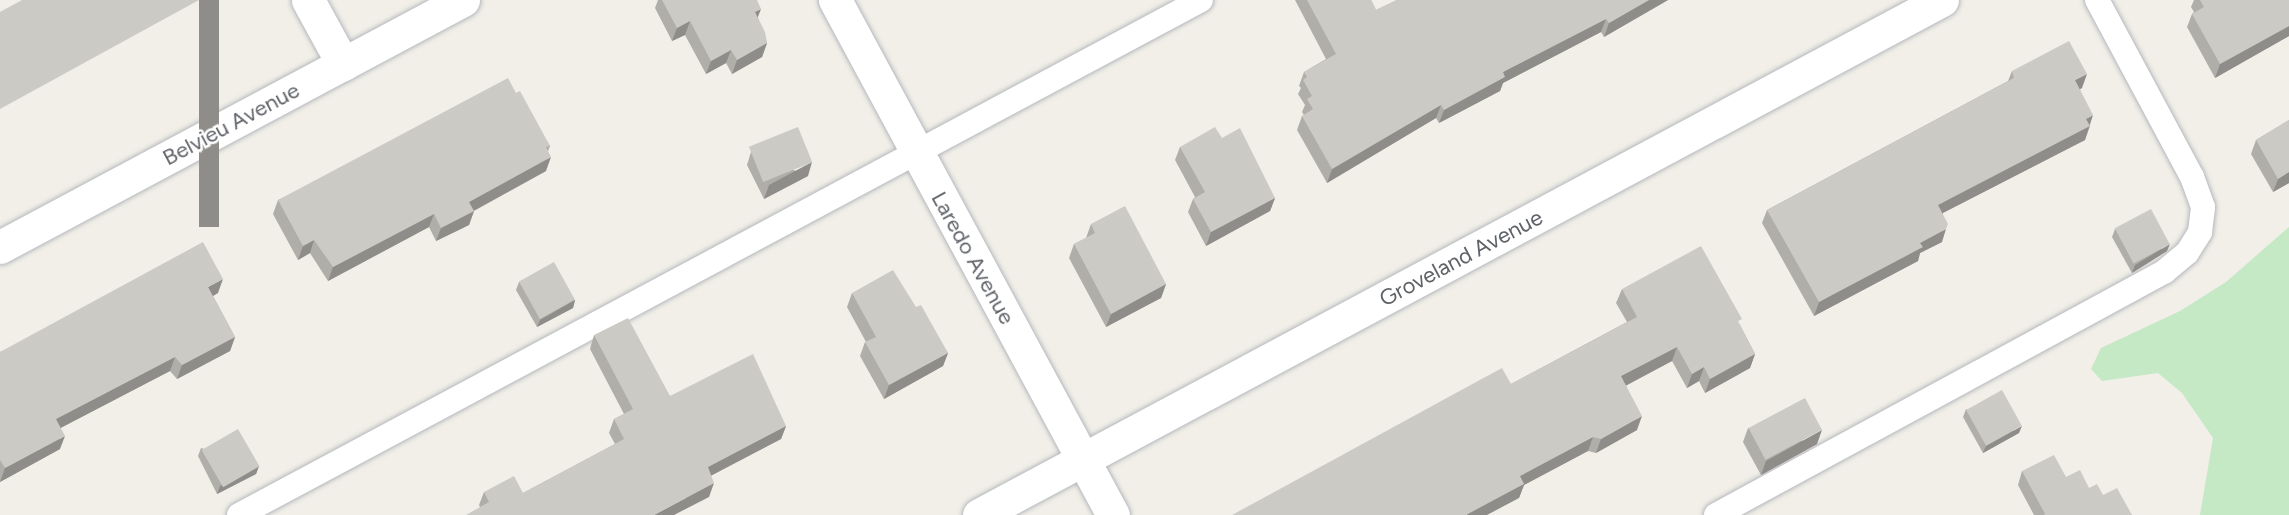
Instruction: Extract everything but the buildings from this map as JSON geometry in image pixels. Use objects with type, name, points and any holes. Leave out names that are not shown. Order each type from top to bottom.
[{"type":"street","points":[[308,0],[343,64]]},
{"type":"street","name":"Belvieu Avenue","points":[[0,247],[463,0]]},
{"type":"street","name":"Laredo Avenue","points":[[835,0],[915,152],[1113,515]]},
{"type":"street","name":"Groveland Avenue","points":[[979,515],[1942,0]]},
{"type":"lane","points":[[239,515],[1201,0]]},
{"type":"lane","points":[[1716,515],[2164,272],[2187,253],[2200,232],[2203,207],[2192,177],[2097,0]]},
{"type":"green space","points":[[2289,227],[2289,515],[2200,515],[2213,438],[2182,393],[2158,373],[2102,381],[2091,369],[2101,348],[2180,311],[2226,282]]}]
